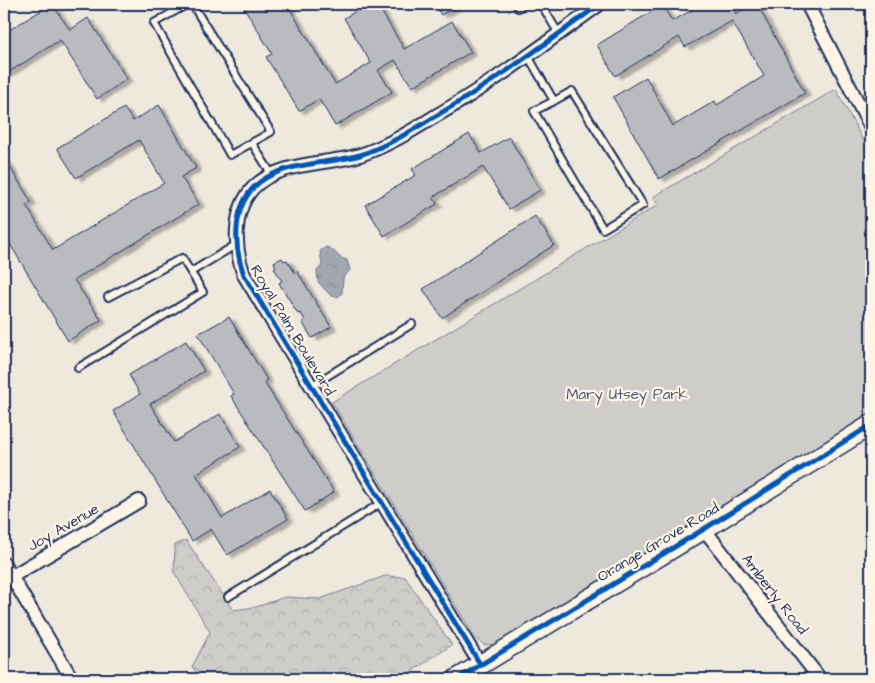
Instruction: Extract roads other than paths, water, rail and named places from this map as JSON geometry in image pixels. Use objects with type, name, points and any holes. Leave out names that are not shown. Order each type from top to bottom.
[{"type":"street","name":"Royal Palm Boulevard","points":[[480,664],[380,503],[312,386],[244,275],[237,256],[236,233],[241,210],[252,190],[272,175],[384,147],[484,88],[600,4]]},
{"type":"street","points":[[807,4],[871,128]]},
{"type":"street","name":"Orange Grove Road","points":[[457,679],[871,425]]},
{"type":"street","name":"Joy Avenue","points":[[7,579],[139,501]]},
{"type":"street","name":"Amberly Road","points":[[704,529],[820,679]]},
{"type":"street","points":[[4,564],[7,579],[72,679]]},
{"type":"lane","points":[[188,4],[154,23],[230,154],[271,132],[192,4]]},
{"type":"lane","points":[[516,4],[518,8],[524,4]]},
{"type":"lane","points":[[541,4],[559,34]]},
{"type":"lane","points":[[528,56],[554,101]]},
{"type":"lane","points":[[572,91],[643,205],[603,229],[534,111],[554,101],[572,91]]},
{"type":"lane","points":[[252,143],[272,175]]},
{"type":"lane","points":[[191,272],[236,244]]},
{"type":"lane","points":[[78,368],[203,292],[182,258],[108,297]]},
{"type":"lane","points":[[312,386],[412,324]]},
{"type":"lane","points":[[228,597],[380,503]]},
{"type":"water","points":[[326,247],[347,260],[350,270],[343,278],[342,293],[338,297],[331,296],[318,282],[317,271],[322,265],[320,251]]},
{"type":"park label","name":"Mary Utsey Park","points":[[627,394]]}]
